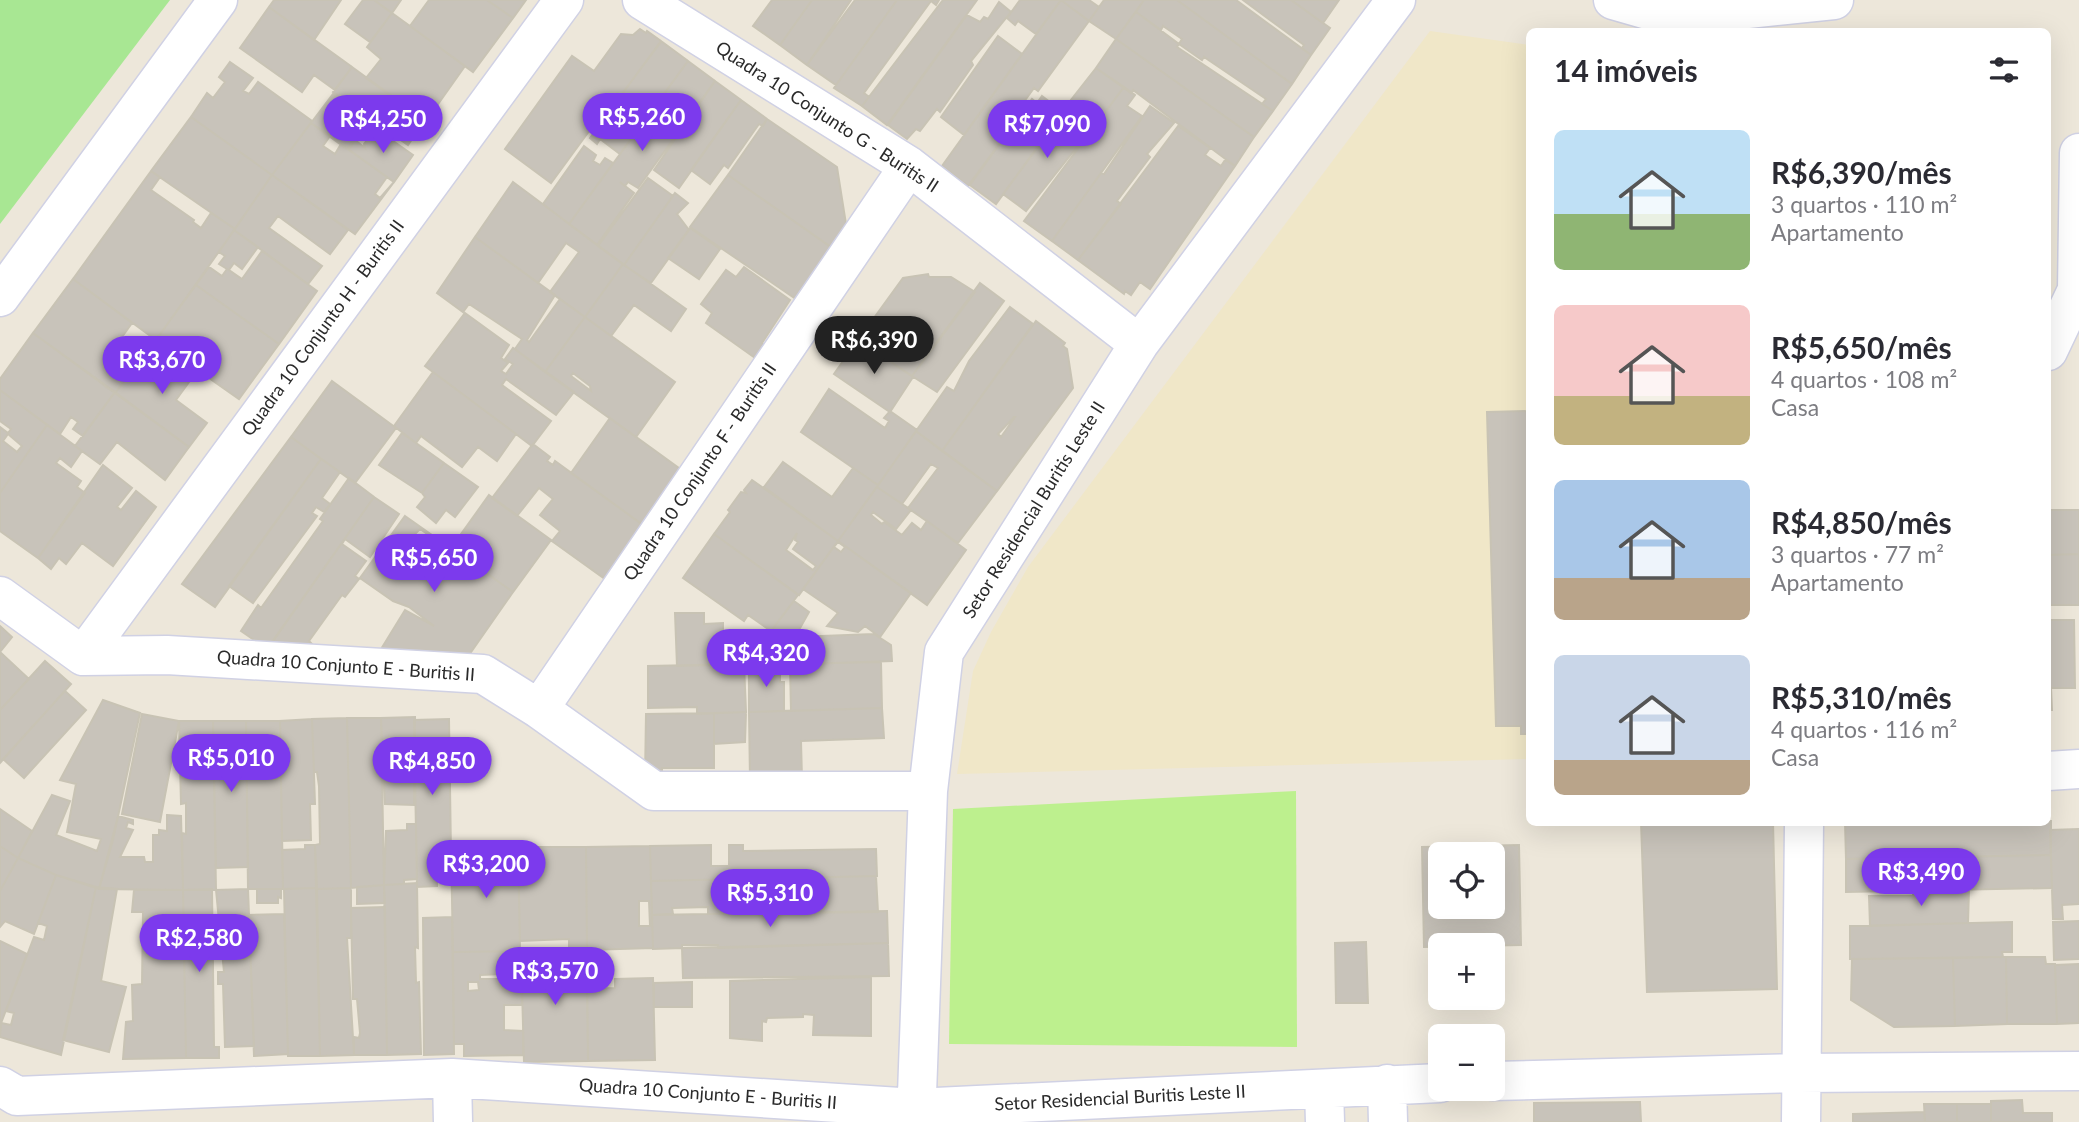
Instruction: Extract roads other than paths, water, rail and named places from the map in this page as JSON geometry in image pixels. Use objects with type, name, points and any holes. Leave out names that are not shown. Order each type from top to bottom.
[{"type":"street","points":[[0,297],[218,0]]},
{"type":"street","name":"Quadra 10 Conjunto H - Buritis II","points":[[83,656],[564,0]]},
{"type":"street","name":"Quadra 10 Conjunto G - Buritis II","points":[[642,0],[909,166],[1139,344]]},
{"type":"street","name":"Setor Residencial Buritis Leste II","points":[[1396,0],[1139,344],[944,652],[928,791],[915,1115],[1324,1106],[1387,1084],[1428,1083]]},
{"type":"street","points":[[1613,0],[1672,17],[1835,0]]},
{"type":"street","points":[[2051,345],[2078,290],[2079,153]]},
{"type":"street","name":"Quadra 10 Conjunto F - Buritis II","points":[[539,709],[909,166]]},
{"type":"street","points":[[0,596],[83,656]]},
{"type":"street","name":"Quadra 10 Conjunto E - Buritis II","points":[[83,656],[167,655],[483,674],[539,709],[654,792],[928,791]]},
{"type":"street","points":[[2051,771],[2079,769]]},
{"type":"street","points":[[1801,1122],[1804,826]]},
{"type":"street","points":[[1505,1081],[1800,1073],[2079,1071],[2079,1079]]},
{"type":"street","points":[[452,1078],[453,1122]]},
{"type":"street","name":"Quadra 10 Conjunto E - Buritis II","points":[[0,1086],[17,1096],[452,1078],[915,1115]]},
{"type":"street","points":[[1387,1084],[1388,1122]]}]
